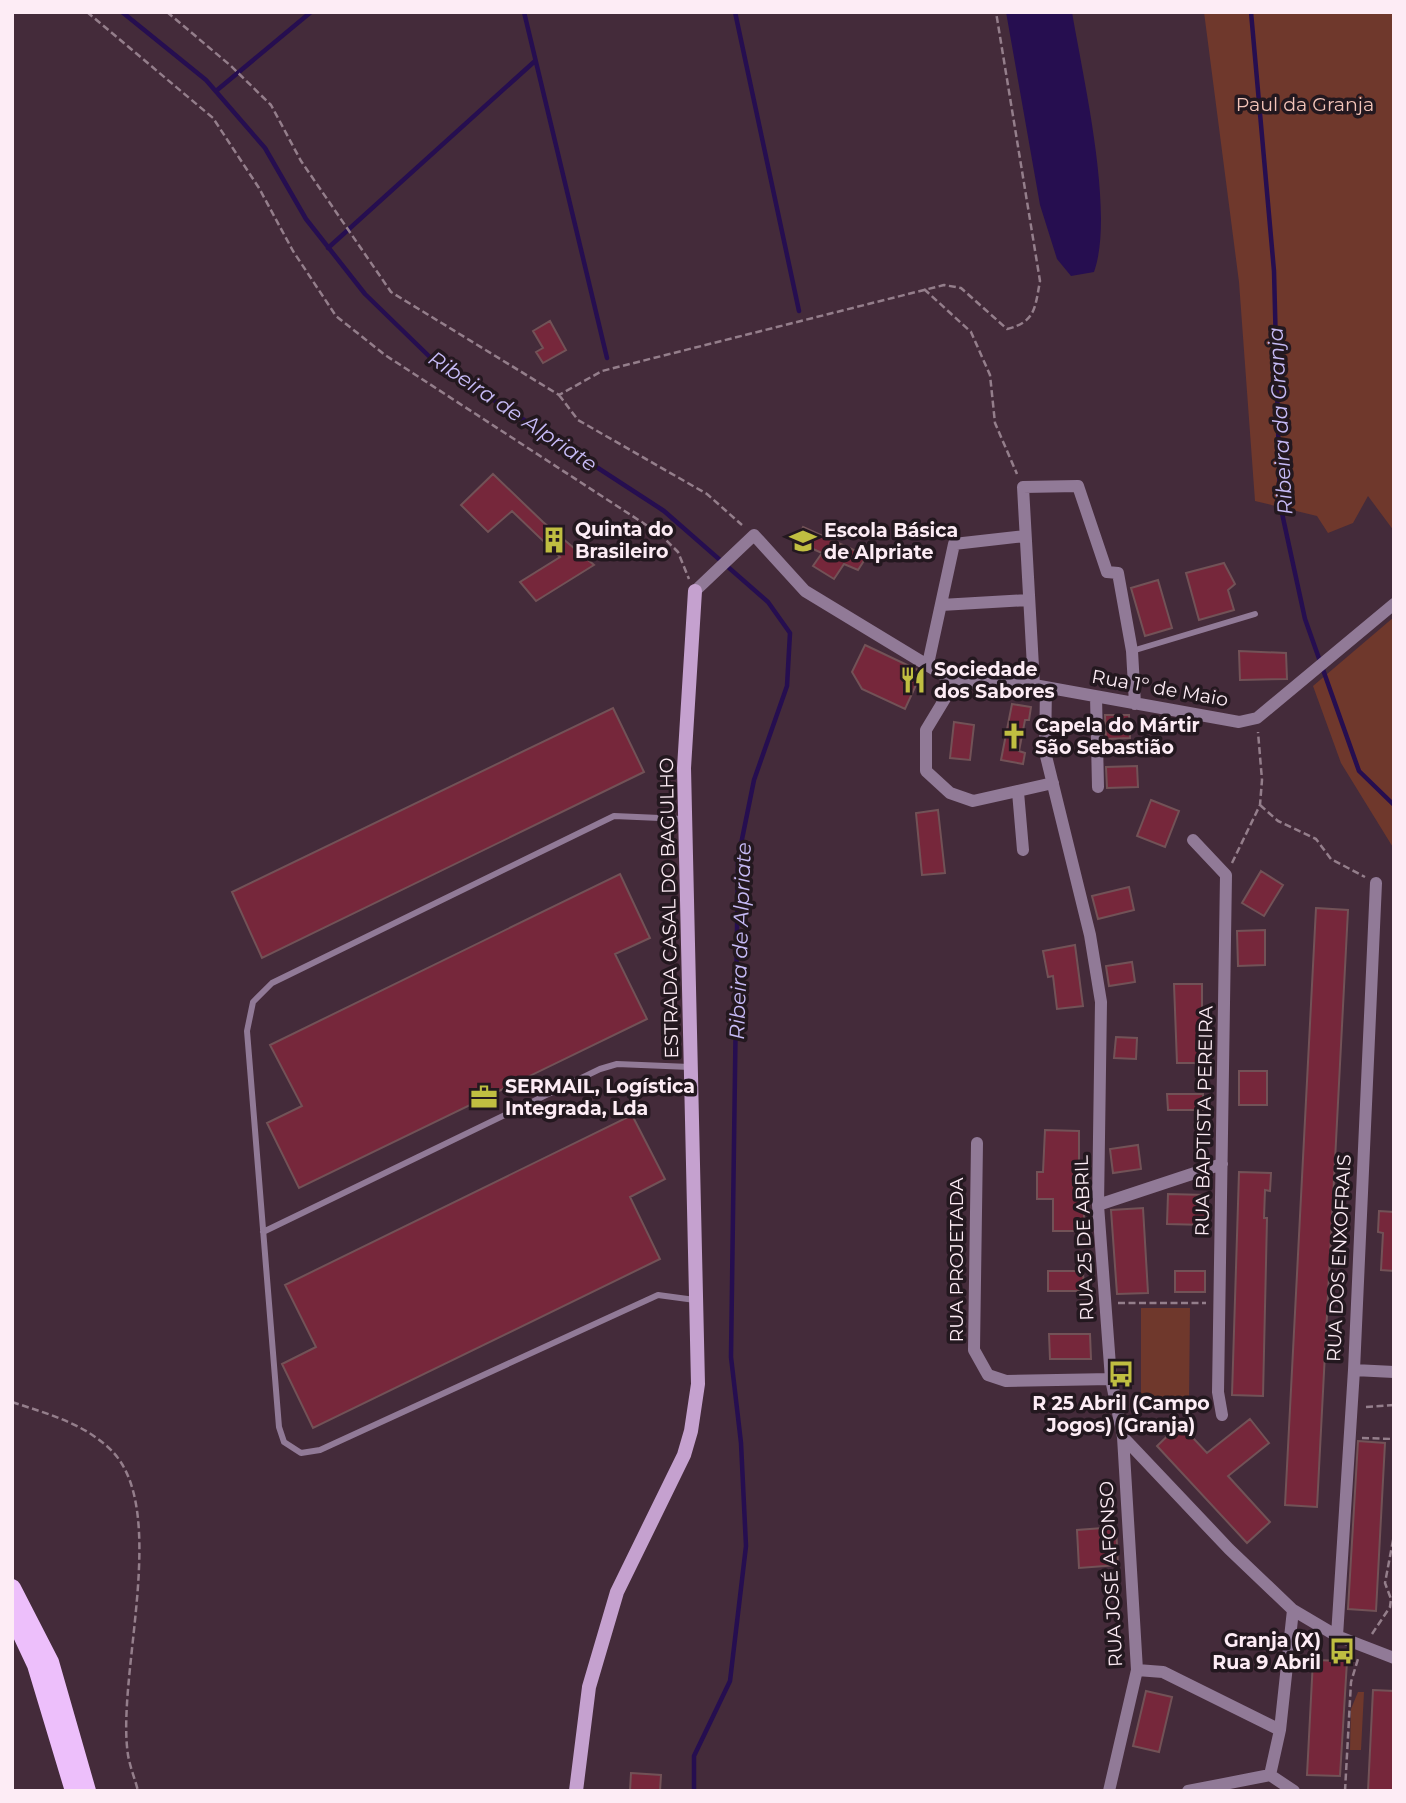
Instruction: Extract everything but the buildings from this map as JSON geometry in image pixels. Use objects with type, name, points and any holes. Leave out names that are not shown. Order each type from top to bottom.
[{"type":"main road","points":[[12,1588],[50,1662],[86,1791]]},
{"type":"main road","points":[[12,1614],[36,1665],[74,1791]]},
{"type":"street","points":[[1023,487],[1078,486],[1107,572],[1118,573],[1132,651],[1135,704]]},
{"type":"street","name":"RUA 25 DE ABRIL","points":[[1023,487],[1028,600],[1040,686],[1045,752],[1090,935],[1101,1002],[1098,1205],[1111,1378],[1123,1437]]},
{"type":"street","points":[[695,591],[754,536],[805,591],[955,682],[1040,686]]},
{"type":"street","points":[[928,664],[954,544],[1025,537]]},
{"type":"street","name":"ESTRADA CASAL DO BAGULHO","points":[[576,1791],[589,1687],[617,1592],[684,1455],[691,1431],[698,1384],[685,820],[686,728],[694,648],[695,591]]},
{"type":"street","points":[[941,605],[1028,600]]},
{"type":"street","points":[[1257,718],[1394,604]]},
{"type":"street","points":[[955,682],[926,730],[926,771],[950,793],[973,801],[1053,783]]},
{"type":"street","name":"Rua 1º de Maio","points":[[1040,686],[1239,722],[1257,718]]},
{"type":"street","points":[[1096,696],[1098,787]]},
{"type":"street","points":[[1018,792],[1023,850]]},
{"type":"street","points":[[1193,840],[1226,875]]},
{"type":"street","name":"RUA BAPTISTA PEREIRA","points":[[1222,1415],[1218,1392],[1226,875]]},
{"type":"street","name":"RUA DOS ENXOFRAIS","points":[[1337,1636],[1354,1370],[1376,883]]},
{"type":"street","name":"RUA PROJETADA","points":[[976,1143],[974,1350],[988,1376],[1006,1381],[1111,1378]]},
{"type":"street","points":[[1098,1205],[1222,1164]]},
{"type":"street","points":[[1354,1370],[1394,1373]]},
{"type":"street","points":[[1123,1437],[1229,1549],[1293,1610],[1337,1636],[1394,1658]]},
{"type":"street","name":"RUA JOSÉ AFONSO","points":[[1109,1791],[1137,1670],[1123,1437]]},
{"type":"street","points":[[1270,1775],[1280,1730],[1293,1610]]},
{"type":"street","points":[[1137,1670],[1163,1672],[1280,1730]]},
{"type":"street","points":[[1188,1791],[1270,1775],[1294,1791]]},
{"type":"lane","points":[[1132,651],[1255,614]]},
{"type":"lane","points":[[685,820],[614,816],[272,983],[253,1002],[247,1031],[279,1427],[284,1442],[301,1452],[320,1450],[658,1295],[696,1300]]},
{"type":"lane","points":[[263,1232],[600,1069],[617,1065],[691,1067]]},
{"type":"path","points":[[87,12],[213,118],[258,188],[293,251],[336,316],[397,363],[660,534],[678,552],[695,591]]},
{"type":"path","points":[[167,12],[231,65],[271,105],[301,161],[391,292],[559,395],[578,420],[706,494],[754,536]]},
{"type":"path","points":[[559,395],[602,372],[944,285],[961,288],[1007,329],[1023,325],[1035,310],[1040,281],[996,12]]},
{"type":"path","points":[[924,289],[971,332],[990,375],[995,423],[1023,487]]},
{"type":"path","points":[[1226,875],[1260,805],[1262,780],[1257,718]]},
{"type":"path","points":[[1260,805],[1278,821],[1316,839],[1331,859],[1376,883]]},
{"type":"path","points":[[1105,1303],[1220,1303]]},
{"type":"path","points":[[12,1402],[72,1421],[113,1452],[132,1489],[141,1546],[130,1669],[128,1754],[138,1791]]},
{"type":"path","points":[[1351,1407],[1394,1405]]},
{"type":"path","points":[[1394,1416],[1394,1460]]},
{"type":"path","points":[[1349,1437],[1393,1439]]},
{"type":"path","points":[[1367,1639],[1390,1607],[1391,1599],[1385,1583],[1394,1535]]},
{"type":"path","points":[[1345,1791],[1351,1682],[1361,1654]]},
{"type":"green space","name":"Paul da Granja","points":[[1204,12],[1394,12],[1394,531],[1368,496],[1353,523],[1328,533],[1317,516],[1255,501],[1239,282]]},
{"type":"green space","points":[[1394,617],[1394,849],[1341,763],[1313,686]]},
{"type":"green space","points":[[1141,1308],[1190,1308],[1189,1403],[1141,1403]]},
{"type":"green space","points":[[1358,1692],[1364,1692],[1361,1750],[1350,1750],[1351,1709]]},
{"type":"shaded area","points":[[1006,12],[1072,12],[1099,181],[1100,247],[1094,272],[1071,276],[1057,259],[1040,205]]},
{"type":"waterway","name":"Ribeira de Alpriate","points":[[122,12],[206,80],[265,148],[306,219],[365,294],[435,362],[664,511],[768,602],[790,633],[787,686],[754,780],[738,859],[731,1357],[741,1443],[746,1546],[730,1681],[694,1756],[694,1791]]},
{"type":"waterway","points":[[216,91],[311,12]]},
{"type":"waterway","points":[[524,12],[607,358]]},
{"type":"waterway","points":[[735,12],[799,311]]},
{"type":"waterway","name":"Ribeira da Granja","points":[[1251,12],[1274,271],[1280,504],[1305,619],[1359,771],[1394,805]]},
{"type":"waterway","points":[[328,248],[535,61]]},
{"type":"place","name":"Quinta do Brasileiro","points":[[554,540]]},
{"type":"place","name":"Escola Básica de Alpriate","points":[[803,541]]},
{"type":"place","name":"Sociedade dos Sabores","points":[[913,680]]},
{"type":"place","name":"Capela do Mártir São Sebastião","points":[[1014,736]]},
{"type":"place","name":"SERMAIL, Logística Integrada, Lda","points":[[484,1097]]},
{"type":"place","name":"R 25 Abril (Campo Jogos) (Granja)","points":[[1121,1374]]},
{"type":"place","name":"Granja (X) Rua 9 Abril","points":[[1342,1651]]}]
